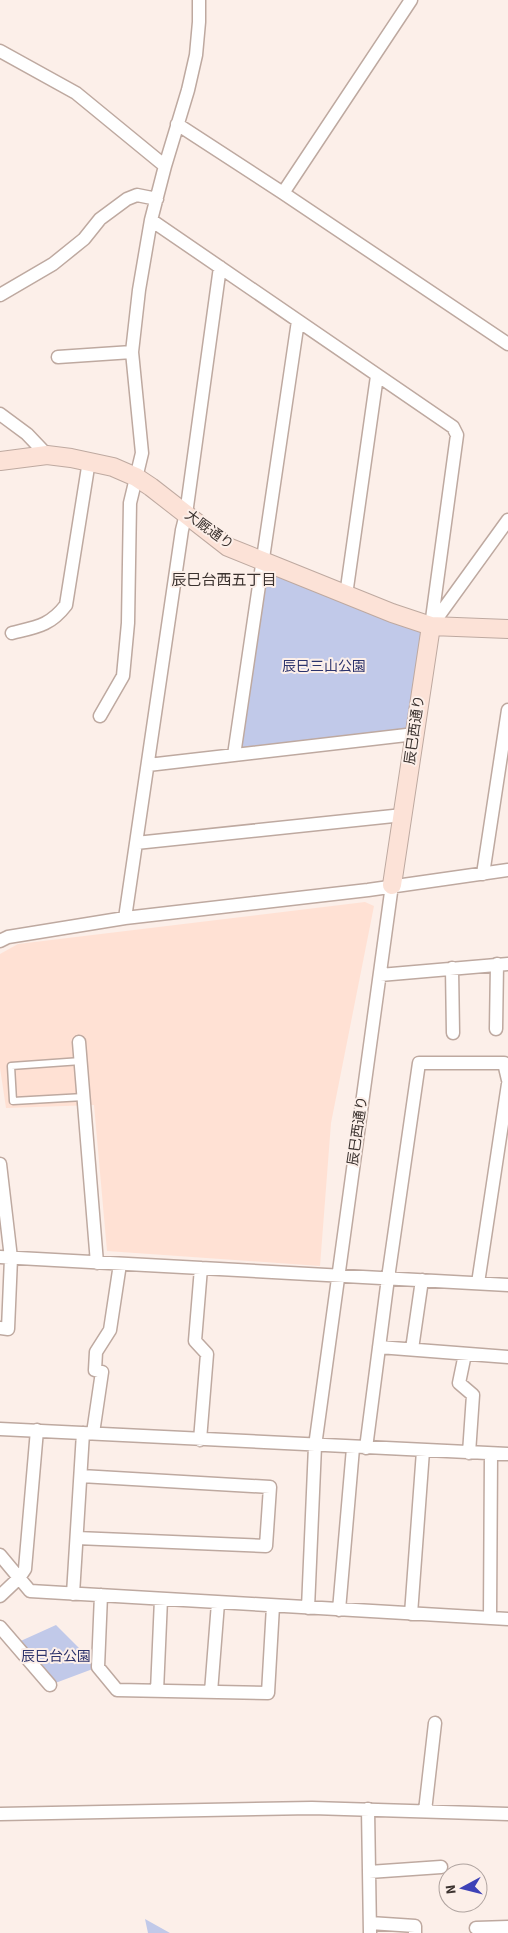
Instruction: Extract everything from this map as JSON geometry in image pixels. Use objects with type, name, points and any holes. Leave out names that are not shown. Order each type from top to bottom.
[{"type":"street","points":[[100,716],[123,676],[128,622],[130,503],[142,453],[132,352],[139,290],[151,220],[196,55],[199,22],[198,0]]},
{"type":"street","points":[[283,192],[411,0]]},
{"type":"street","points":[[0,51],[76,93],[165,166]]},
{"type":"street","points":[[177,124],[283,192],[508,344]]},
{"type":"street","points":[[0,295],[52,264],[84,239],[100,218],[127,199],[138,195],[157,199]]},
{"type":"street","points":[[151,220],[453,427],[457,435],[430,626]]},
{"type":"street","points":[[124,918],[182,530],[186,514],[220,267]]},
{"type":"street","points":[[234,755],[298,321]]},
{"type":"street","points":[[58,357],[132,352]]},
{"type":"street","points":[[346,595],[378,376]]},
{"type":"street","points":[[0,414],[27,434],[47,455]]},
{"type":"street","name":"大厩通り","points":[[0,461],[47,455],[89,461],[113,467],[136,477],[228,547],[346,595],[430,626],[508,629]]},
{"type":"street","points":[[12,633],[40,627],[56,618],[66,606],[89,461]]},
{"type":"street","points":[[430,626],[508,520]]},
{"type":"street","name":"辰巳西通り","points":[[308,1608],[315,1446],[392,885],[430,626]]},
{"type":"street","points":[[483,874],[508,710]]},
{"type":"street","points":[[148,765],[415,734]]},
{"type":"street","points":[[136,843],[402,815]]},
{"type":"street","points":[[0,941],[8,937],[124,918],[368,890],[392,885],[508,870]]},
{"type":"street","points":[[380,974],[503,964],[496,1029]]},
{"type":"street","points":[[452,968],[453,1033]]},
{"type":"street","points":[[79,1042],[97,1263]]},
{"type":"street","points":[[366,1448],[419,1063],[504,1063],[508,1082],[478,1283]]},
{"type":"street","points":[[0,1164],[8,1328],[0,1328]]},
{"type":"street","points":[[5,1258],[508,1285]]},
{"type":"street","points":[[73,1594],[81,1476],[88,1433],[102,1372],[96,1370],[96,1352],[110,1330],[120,1264]]},
{"type":"street","points":[[200,1440],[207,1354],[195,1340],[201,1268]]},
{"type":"street","points":[[412,1349],[422,1280]]},
{"type":"street","points":[[379,1347],[508,1357]]},
{"type":"street","points":[[465,1354],[459,1383],[473,1395],[469,1452]]},
{"type":"street","points":[[0,1430],[37,1430],[353,1448],[508,1454]]},
{"type":"street","points":[[0,1596],[26,1569],[37,1430]]},
{"type":"street","points":[[339,1610],[353,1448]]},
{"type":"street","points":[[411,1614],[423,1451]]},
{"type":"street","points":[[490,1618],[491,1454]]},
{"type":"street","points":[[77,1538],[266,1546],[270,1488],[81,1476]]},
{"type":"street","points":[[0,1556],[30,1591],[508,1619]]},
{"type":"street","points":[[101,1595],[98,1667],[117,1690],[268,1693],[273,1606]]},
{"type":"street","points":[[157,1690],[161,1599]]},
{"type":"street","points":[[211,1692],[218,1603]]},
{"type":"street","points":[[0,1627],[50,1685]]},
{"type":"street","points":[[425,1811],[435,1723]]},
{"type":"street","points":[[0,1814],[312,1808],[508,1814]]},
{"type":"street","points":[[368,1809],[370,1928],[414,1926],[415,1933]]},
{"type":"street","points":[[368,1872],[438,1867]]},
{"type":"street","points":[[476,1928],[508,1927]]},
{"type":"lane","points":[[81,1061],[10,1066],[13,1101],[84,1097]]},
{"type":"shaded area","points":[[365,902],[374,906],[331,1123],[320,1266],[107,1251],[94,1105],[6,1108],[0,1068],[0,954],[18,944]]},
{"type":"green space","name":"辰巳三山公園","points":[[263,561],[431,626],[415,734],[234,755]]},
{"type":"green space","name":"辰巳台公園","points":[[56,1625],[98,1667],[50,1685],[14,1644]]},
{"type":"green space","points":[[145,1919],[170,1933],[148,1933]]},
{"type":"district","name":"辰巳台西五丁目","points":[[224,580]]}]
